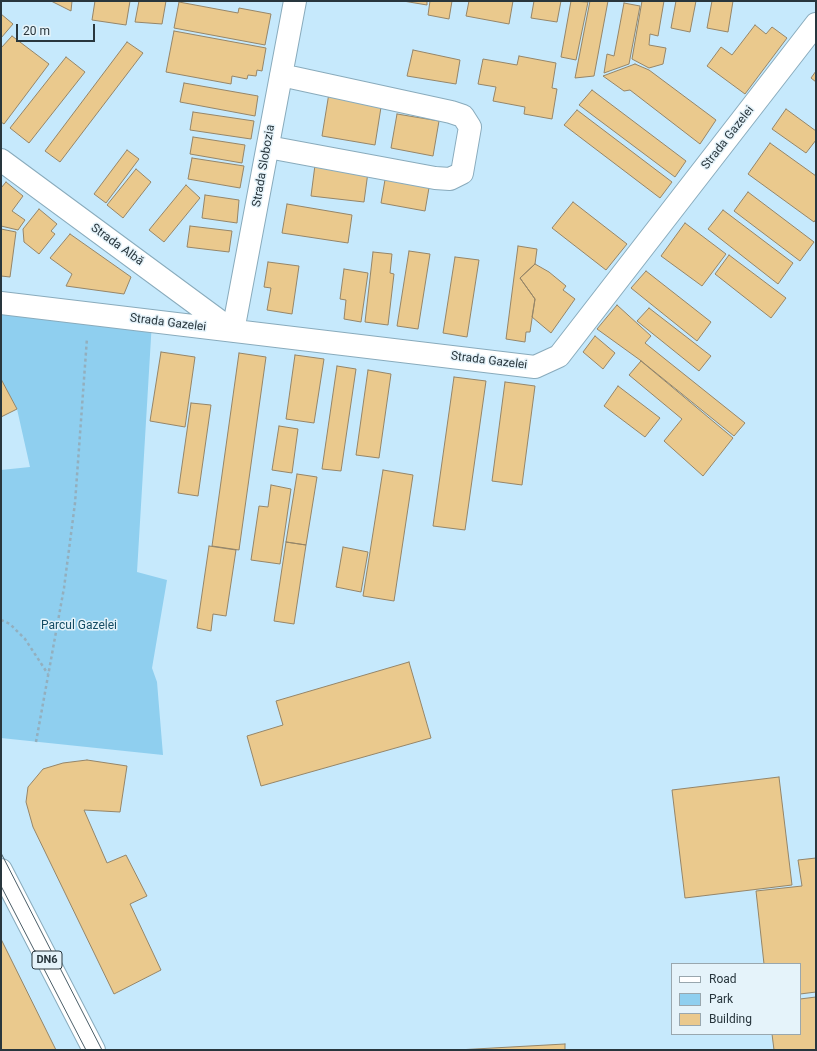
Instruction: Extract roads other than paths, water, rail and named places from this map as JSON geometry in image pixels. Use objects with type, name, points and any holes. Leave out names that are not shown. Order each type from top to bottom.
[{"type":"street","name":"Strada Slobozia","points":[[233,331],[295,1]]},
{"type":"street","name":"Strada Gazelei","points":[[1,303],[535,367],[559,356],[816,24]]},
{"type":"street","points":[[268,147],[435,178],[450,178],[462,173],[470,127],[463,116],[451,112],[281,75]]},
{"type":"street","name":"Strada Albă","points":[[1,160],[233,331]]},
{"type":"street","name":"DN6","points":[[1,870],[94,1050]]},
{"type":"tram line","points":[[1,853],[102,1050]]},
{"type":"tram line","points":[[1,886],[86,1050]]},
{"type":"park label","name":"Parcul Gazelei","points":[[79,626]]}]
